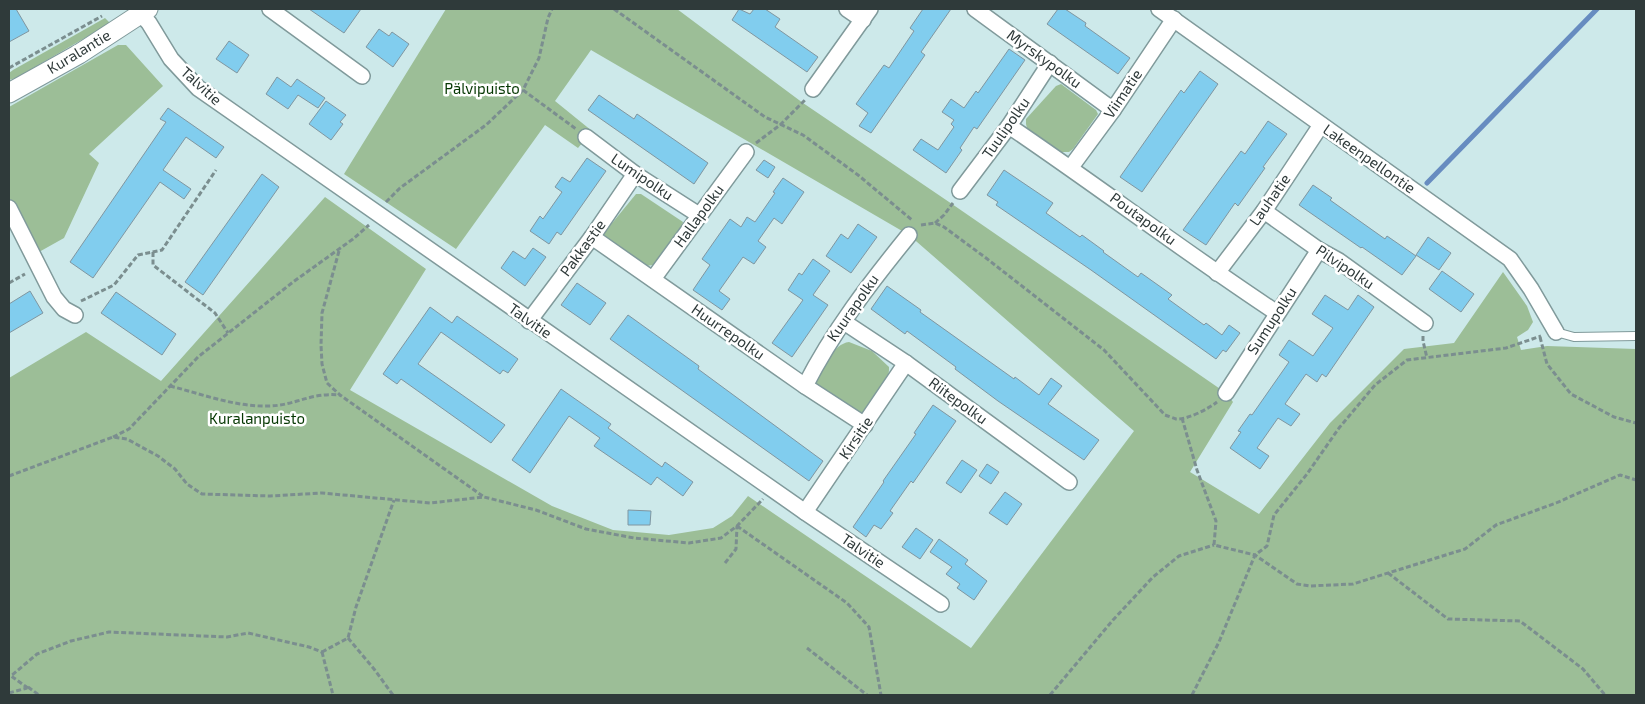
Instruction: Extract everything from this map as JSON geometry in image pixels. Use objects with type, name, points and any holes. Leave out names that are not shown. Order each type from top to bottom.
[{"type":"street","points":[[270,9],[362,76]]},
{"type":"street","points":[[813,89],[867,14],[847,9]]},
{"type":"street","name":"Myrskypolku","points":[[975,9],[1113,110]]},
{"type":"street","name":"Lakeenpellontie","points":[[1159,9],[1510,259],[1531,289],[1556,332]]},
{"type":"street","name":"Kuralantie","points":[[9,93],[79,54],[144,11]]},
{"type":"street","name":"Talvitie","points":[[144,11],[149,23],[171,59],[198,88],[805,512],[941,604]]},
{"type":"street","name":"Viimatie","points":[[1071,167],[1113,110],[1174,19]]},
{"type":"street","name":"Tuulipolku","points":[[960,191],[1009,126],[1050,63]]},
{"type":"street","name":"Lauhatie","points":[[1217,273],[1264,211],[1321,124]]},
{"type":"street","name":"Poutapolku","points":[[1009,126],[1071,167],[1217,273],[1277,313]]},
{"type":"street","name":"Lumipolku","points":[[586,137],[635,174],[700,215]]},
{"type":"street","name":"Hallapolku","points":[[653,279],[746,152]]},
{"type":"street","name":"Pakkastie","points":[[530,321],[592,237],[635,174]]},
{"type":"street","points":[[9,208],[54,298],[70,312]]},
{"type":"street","name":"Pilvipolku","points":[[1264,211],[1319,250],[1339,261],[1425,323]]},
{"type":"street","name":"Kuurapolku","points":[[805,386],[822,353],[870,283],[909,235]]},
{"type":"street","name":"Huurrepolku","points":[[592,237],[805,386],[865,425]]},
{"type":"street","name":"Sumupolku","points":[[1226,393],[1319,250]]},
{"type":"street","name":"Riitepolku","points":[[844,322],[906,363],[1069,482]]},
{"type":"street","name":"Kirsitie","points":[[805,512],[906,363]]},
{"type":"lane","points":[[1556,332],[1574,337],[1636,336]]},
{"type":"path","points":[[9,476],[113,437],[129,428],[198,357],[293,282],[339,250],[367,227],[384,203],[400,188],[486,125],[523,90],[539,58],[548,18],[552,9]]},
{"type":"path","points":[[614,9],[765,117],[804,135],[858,174],[920,226],[935,223],[944,215],[960,191]]},
{"type":"path","points":[[9,68],[108,14]]},
{"type":"path","points":[[746,152],[780,125],[803,103],[813,89]]},
{"type":"path","points":[[523,90],[586,137]]},
{"type":"path","points":[[70,312],[114,286],[138,254],[162,250],[216,170]]},
{"type":"path","points":[[935,223],[944,227],[986,258],[1104,350],[1165,415],[1177,419],[1195,415],[1215,404],[1226,393]]},
{"type":"path","points":[[339,250],[322,313],[320,345],[327,383],[484,497]]},
{"type":"path","points":[[153,252],[153,265],[214,313],[228,333]]},
{"type":"path","points":[[1425,323],[1423,341],[1427,358]]},
{"type":"path","points":[[1192,695],[1219,642],[1256,555],[1267,546],[1274,515],[1307,474],[1339,428],[1375,384],[1407,360],[1506,348],[1556,332]]},
{"type":"path","points":[[1540,337],[1547,364],[1571,394],[1614,417],[1636,423]]},
{"type":"path","points":[[170,386],[251,406],[270,406],[311,396],[340,394]]},
{"type":"path","points":[[1182,418],[1216,521],[1214,545]]},
{"type":"path","points":[[113,437],[126,439],[158,456],[174,469],[187,484],[202,494],[270,496],[322,493],[430,503],[484,497],[536,510],[586,529],[634,538],[690,543],[721,538],[737,526],[771,488]]},
{"type":"path","points":[[1050,695],[1113,620],[1153,577],[1179,556],[1214,545],[1256,555],[1297,584],[1310,586],[1353,584],[1465,549],[1496,525],[1556,503],[1620,475],[1636,480]]},
{"type":"path","points":[[322,652],[348,638],[356,606],[394,500]]},
{"type":"path","points":[[725,563],[736,549],[737,526]]},
{"type":"path","points":[[737,526],[847,603],[869,627],[881,695]]},
{"type":"path","points":[[1388,573],[1448,618],[1520,621],[1583,669],[1605,695]]},
{"type":"path","points":[[39,695],[10,675],[37,654],[71,641],[109,632],[227,637],[248,633],[309,646],[322,652]]},
{"type":"path","points":[[348,638],[393,695]]},
{"type":"path","points":[[807,648],[867,695]]},
{"type":"path","points":[[322,652],[333,695]]},
{"type":"path","points":[[9,693],[28,688]]},
{"type":"green space","points":[[446,9],[677,9],[803,103],[1226,393],[1233,402],[1190,472],[1259,514],[1330,423],[1404,349],[1454,343],[1503,272],[1527,306],[1533,322],[1528,330],[1517,337],[1521,350],[1547,346],[1636,349],[1636,695],[9,695],[9,378],[86,332],[161,381],[325,197],[426,269],[350,390],[552,506],[613,530],[669,535],[713,528],[732,516],[748,496],[971,648],[1134,431],[909,235],[591,50],[555,101],[592,131],[578,148],[545,125],[456,249],[344,174]]},
{"type":"green space","points":[[105,18],[110,23],[16,78],[9,80],[9,73],[13,70]]},
{"type":"green space","points":[[118,45],[126,45],[163,86],[89,154],[99,163],[64,238],[39,252],[9,198],[9,107]]},
{"type":"green space","points":[[1061,84],[1096,110],[1098,114],[1069,152],[1061,152],[1028,132],[1026,124],[1026,119],[1056,86]]},
{"type":"green space","points":[[636,194],[641,194],[683,222],[682,227],[653,265],[646,266],[604,237],[604,233]]},
{"type":"green space","points":[[849,342],[872,351],[889,367],[889,374],[884,387],[863,415],[816,384],[817,378],[834,351]]},
{"type":"building","points":[[9,9],[16,9],[29,31],[9,42]]},
{"type":"building","points":[[309,9],[361,9],[344,33]]},
{"type":"building","points":[[739,9],[750,14],[754,9],[765,9],[780,19],[775,27],[818,57],[807,72],[732,20]]},
{"type":"building","points":[[923,9],[951,9],[921,52],[925,55],[871,133],[859,126],[868,113],[856,104],[884,65],[889,68],[914,31],[910,28]]},
{"type":"building","points":[[1058,9],[1065,9],[1086,23],[1085,26],[1130,58],[1118,74],[1047,24]]},
{"type":"building","points":[[379,29],[389,36],[392,32],[409,44],[393,67],[366,47]]},
{"type":"building","points":[[229,41],[249,55],[237,73],[216,59]]},
{"type":"building","points":[[1009,49],[1025,60],[977,129],[974,127],[960,148],[962,150],[946,173],[913,150],[921,139],[938,150],[954,127],[951,124],[954,120],[942,112],[951,99],[964,108],[976,91],[978,93]]},
{"type":"building","points":[[1200,71],[1218,84],[1142,192],[1120,177],[1181,90],[1184,93]]},
{"type":"building","points":[[277,77],[291,87],[297,79],[325,98],[318,108],[298,95],[288,109],[266,94]]},
{"type":"building","points":[[599,95],[634,119],[637,114],[708,163],[694,184],[588,110]]},
{"type":"building","points":[[326,101],[346,115],[340,122],[343,124],[331,140],[309,124]]},
{"type":"building","points":[[168,108],[224,147],[216,158],[186,137],[163,170],[191,189],[184,199],[160,182],[93,278],[70,262],[166,122],[160,119]]},
{"type":"building","points":[[1268,121],[1287,134],[1238,206],[1235,203],[1206,245],[1183,230],[1241,151],[1245,154]]},
{"type":"building","points":[[587,158],[606,171],[561,235],[557,232],[549,244],[530,231],[540,216],[543,219],[562,192],[555,187],[562,177],[570,182]]},
{"type":"building","points":[[764,160],[775,167],[768,178],[756,170]]},
{"type":"building","points":[[1004,170],[1053,203],[1046,213],[1080,237],[1082,235],[1138,277],[1141,273],[1172,295],[1168,299],[1204,325],[1206,323],[1222,335],[1229,325],[1240,333],[1226,352],[1223,350],[1216,359],[996,205],[998,202],[987,195]]},
{"type":"building","points":[[262,174],[279,187],[203,295],[185,282]]},
{"type":"building","points":[[783,178],[804,192],[782,224],[774,218],[758,241],[766,247],[754,264],[743,257],[719,291],[730,299],[722,310],[693,290],[710,265],[702,259],[730,219],[741,227],[747,217],[755,222]]},
{"type":"building","points":[[1313,185],[1332,198],[1330,200],[1385,239],[1387,236],[1416,256],[1402,275],[1299,205]]},
{"type":"building","points":[[858,224],[877,237],[851,273],[826,256],[841,234],[848,239]]},
{"type":"building","points":[[1428,237],[1451,253],[1439,270],[1416,255]]},
{"type":"building","points":[[533,248],[546,257],[525,286],[501,268],[513,251],[525,259]]},
{"type":"building","points":[[813,259],[830,271],[813,295],[828,305],[792,357],[772,343],[803,300],[788,290],[799,273],[802,275]]},
{"type":"building","points":[[1442,271],[1474,294],[1461,312],[1429,289]]},
{"type":"building","points":[[577,283],[606,303],[590,325],[561,305]]},
{"type":"building","points":[[887,286],[921,310],[920,312],[1039,395],[1051,378],[1062,386],[1048,404],[1099,440],[1084,460],[998,401],[907,331],[905,334],[871,309]]},
{"type":"building","points":[[30,291],[43,313],[9,333],[9,304]]},
{"type":"building","points":[[116,292],[176,334],[162,355],[101,313]]},
{"type":"building","points":[[1325,295],[1348,310],[1358,295],[1374,307],[1326,377],[1322,374],[1317,382],[1306,374],[1285,404],[1300,414],[1291,426],[1278,418],[1257,448],[1269,456],[1260,469],[1230,448],[1241,432],[1238,431],[1250,414],[1252,415],[1289,362],[1279,355],[1289,340],[1313,356],[1333,328],[1312,314]]},
{"type":"building","points":[[430,307],[452,323],[457,316],[518,359],[508,373],[503,370],[500,374],[441,332],[418,364],[505,425],[491,443],[401,379],[397,384],[383,374]]},
{"type":"building","points":[[628,315],[699,366],[698,369],[823,461],[809,481],[610,339]]},
{"type":"building","points":[[561,389],[611,424],[608,428],[662,467],[665,462],[693,482],[683,496],[657,477],[651,485],[594,446],[600,438],[569,416],[530,473],[512,460]]},
{"type":"building","points":[[933,405],[956,421],[913,483],[911,481],[890,511],[893,513],[881,529],[874,525],[866,537],[853,527],[916,434],[914,433]]},
{"type":"building","points":[[962,460],[977,470],[961,493],[946,483]]},
{"type":"building","points":[[987,464],[999,472],[991,484],[979,476]]},
{"type":"building","points":[[1005,492],[1022,504],[1007,525],[989,513]]},
{"type":"building","points":[[628,510],[651,511],[650,525],[628,525]]},
{"type":"building","points":[[916,528],[933,540],[920,559],[902,547]]},
{"type":"building","points":[[939,539],[968,560],[965,564],[987,581],[974,600],[957,588],[960,584],[946,574],[952,567],[930,552]]},
{"type":"waterway","points":[[1427,183],[1597,9]]},
{"type":"park label","name":"Pälvipuisto","points":[[482,89]]},
{"type":"park label","name":"Kuralanpuisto","points":[[257,419]]}]
